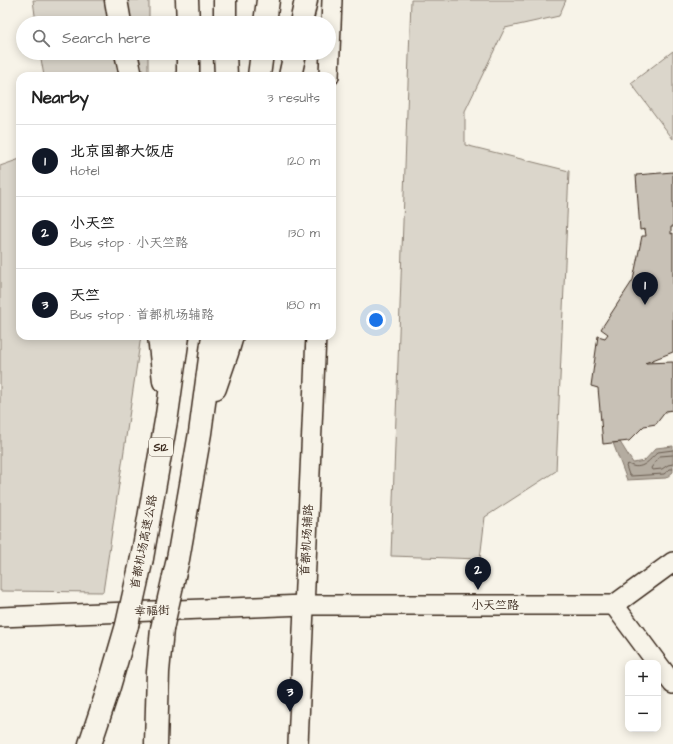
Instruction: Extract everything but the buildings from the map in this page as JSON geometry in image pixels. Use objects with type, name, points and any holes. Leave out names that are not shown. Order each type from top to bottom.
[{"type":"highway","points":[[116,0],[119,16]]},
{"type":"highway","points":[[187,0],[188,16]]},
{"type":"highway","points":[[225,0],[225,16]]},
{"type":"highway","points":[[266,16],[268,0]]},
{"type":"highway","points":[[303,16],[306,0]]},
{"type":"highway","points":[[128,60],[130,72]]},
{"type":"highway","points":[[188,60],[188,72]]},
{"type":"highway","points":[[226,60],[226,72]]},
{"type":"highway","points":[[260,72],[261,60]]},
{"type":"highway","points":[[291,72],[293,60]]},
{"type":"highway","points":[[159,340],[167,415]]},
{"type":"highway","name":"首都机场高速公路","points":[[90,744],[127,625],[142,558],[167,415],[177,340]]},
{"type":"highway","points":[[156,744],[158,679],[162,629],[178,559],[200,433],[212,340]]},
{"type":"highway","points":[[200,433],[231,340]]},
{"type":"street","points":[[331,16],[332,0]]},
{"type":"street","points":[[329,72],[330,60]]},
{"type":"street","name":"首都机场辅路","points":[[298,744],[316,340]]},
{"type":"street","points":[[656,660],[614,605],[673,562]]},
{"type":"street","name":"小天竺路","points":[[304,605],[614,605]]},
{"type":"street","name":"幸福街","points":[[0,618],[304,605]]},
{"type":"street","points":[[661,667],[673,684]]},
{"type":"shaded area","points":[[33,0],[149,0],[149,16],[35,16]]},
{"type":"shaded area","points":[[411,0],[566,0],[559,16],[505,28],[465,111],[465,145],[569,171],[556,471],[485,517],[480,559],[391,556]]},
{"type":"shaded area","points":[[673,51],[673,139],[631,83]]},
{"type":"shaded area","points":[[41,60],[148,60],[148,72],[43,72]]},
{"type":"shaded area","points":[[16,160],[16,340],[140,340],[103,592],[0,591],[0,166]]},
{"type":"water","points":[[620,442],[633,463],[644,461],[656,448],[673,446],[673,472],[666,478],[627,480],[613,443]]},
{"type":"place","name":"北京国都大饭店","points":[[645,305]]},
{"type":"place","name":"小天竺","points":[[478,590]]},
{"type":"place","name":"天竺","points":[[290,712]]}]
